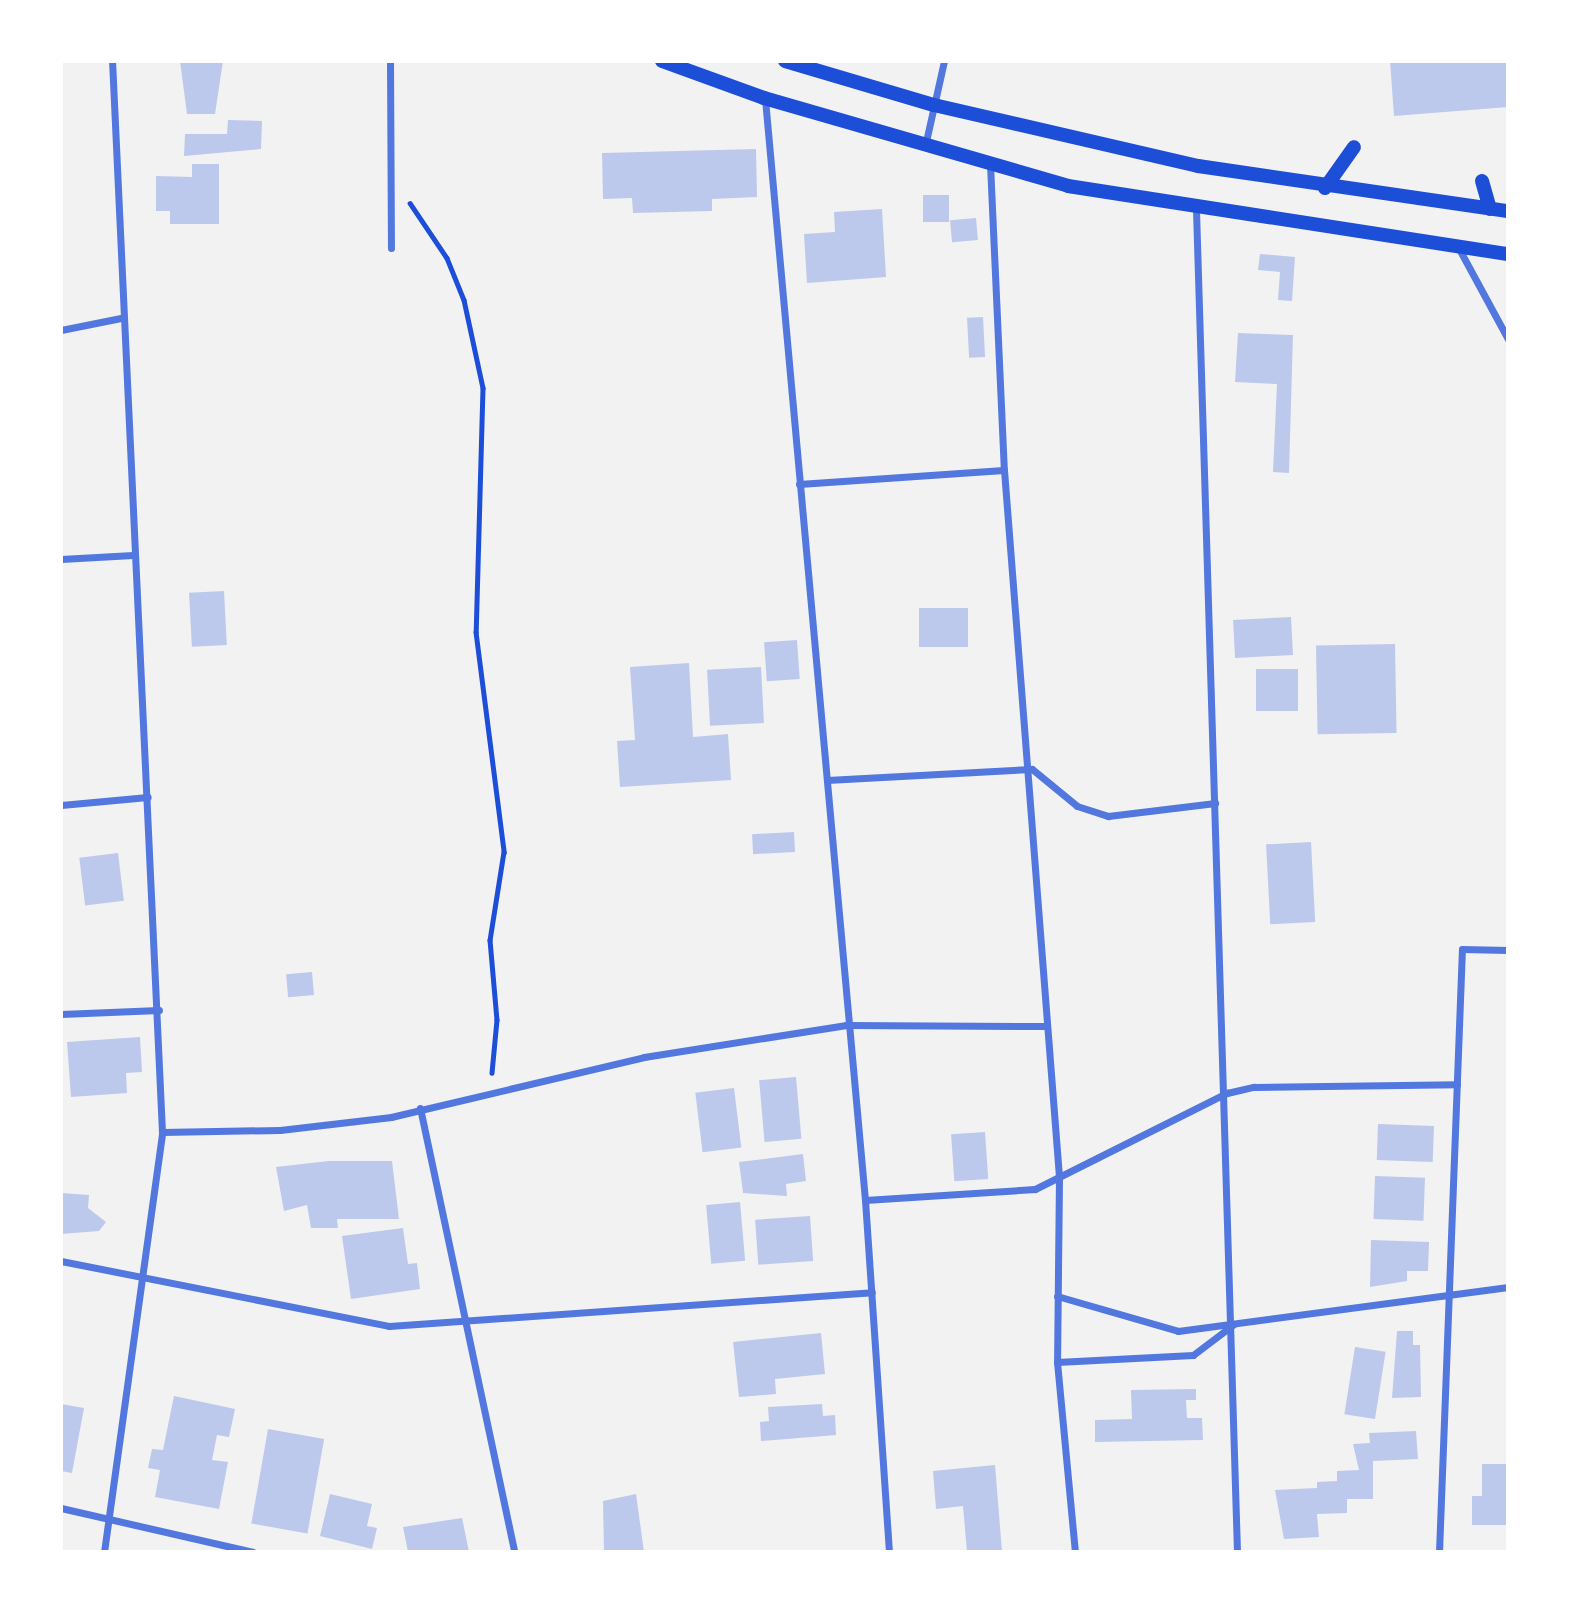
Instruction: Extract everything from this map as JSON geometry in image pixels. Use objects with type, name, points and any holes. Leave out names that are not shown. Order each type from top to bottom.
[{"type":"main road","points":[[662,61],[764,98],[990,164],[1196,210],[1508,254]]},
{"type":"main road","points":[[785,61],[934,104],[1325,188],[1508,211]]},
{"type":"main road","points":[[1325,188],[1354,147]]},
{"type":"main road","points":[[1482,181],[1490,209]]},
{"type":"street","points":[[104,1552],[104,1519],[144,1276],[162,1132],[159,1010],[121,318],[112,61]]},
{"type":"street","points":[[390,61],[391,248]]},
{"type":"street","points":[[925,146],[944,61]]},
{"type":"street","points":[[764,98],[827,780],[846,1025],[865,1200],[889,1552]]},
{"type":"street","points":[[990,164],[1004,470],[1032,769],[1059,1177],[1057,1362],[1075,1552]]},
{"type":"street","points":[[1196,210],[1227,1093],[1237,1552]]},
{"type":"street","points":[[1458,247],[1508,339]]},
{"type":"street","points":[[61,330],[121,318]]},
{"type":"street","points":[[799,484],[1004,470]]},
{"type":"street","points":[[61,558],[133,555]]},
{"type":"street","points":[[827,780],[1032,769],[1077,806],[1108,816],[1215,803]]},
{"type":"street","points":[[61,805],[148,797]]},
{"type":"street","points":[[1439,1552],[1462,949],[1508,950]]},
{"type":"street","points":[[61,1014],[159,1010]]},
{"type":"street","points":[[162,1132],[280,1130],[420,1108],[490,1089],[846,1025],[1047,1026]]},
{"type":"street","points":[[865,1200],[1035,1189],[1227,1093],[1270,1085],[1457,1084]]},
{"type":"street","points":[[420,1108],[514,1552]]},
{"type":"street","points":[[61,1261],[389,1326],[872,1292]]},
{"type":"street","points":[[1056,1296],[1168,1331],[1508,1287]]},
{"type":"street","points":[[1057,1362],[1193,1355],[1234,1324]]},
{"type":"street","points":[[61,1508],[253,1552]]},
{"type":"path","points":[[390,178],[447,258],[476,344],[483,388],[476,632],[504,852],[491,940],[497,1020],[490,1089]]},
{"type":"building","points":[[180,61],[223,61],[215,114],[187,114]]},
{"type":"building","points":[[1390,61],[1508,61],[1508,107],[1394,116]]},
{"type":"building","points":[[228,120],[262,121],[261,149],[184,156],[185,134],[227,134]]},
{"type":"building","points":[[756,149],[757,197],[712,199],[712,211],[633,213],[632,198],[603,199],[602,153]]},
{"type":"building","points":[[192,164],[219,164],[219,224],[170,224],[170,211],[156,211],[156,176],[192,177]]},
{"type":"building","points":[[923,195],[949,195],[949,222],[923,222]]},
{"type":"building","points":[[882,209],[886,277],[807,283],[804,234],[835,232],[834,212]]},
{"type":"building","points":[[976,218],[978,240],[952,242],[950,220]]},
{"type":"building","points":[[1260,254],[1295,257],[1292,301],[1278,300],[1280,272],[1258,270]]},
{"type":"building","points":[[983,317],[985,357],[969,358],[967,318]]},
{"type":"building","points":[[1238,333],[1293,335],[1289,473],[1273,472],[1277,384],[1235,382]]},
{"type":"building","points":[[224,591],[227,645],[192,647],[189,593]]},
{"type":"building","points":[[919,608],[968,608],[968,647],[919,647]]},
{"type":"building","points":[[1291,617],[1293,655],[1235,658],[1233,620]]},
{"type":"building","points":[[797,640],[800,679],[767,681],[764,642]]},
{"type":"building","points":[[1395,644],[1397,733],[1318,734],[1316,645]]},
{"type":"building","points":[[689,663],[693,737],[728,734],[731,780],[620,787],[617,741],[635,740],[630,667]]},
{"type":"building","points":[[761,667],[764,723],[710,726],[707,670]]},
{"type":"building","points":[[1256,669],[1298,669],[1298,711],[1256,711]]},
{"type":"building","points":[[794,832],[795,852],[753,854],[752,834]]},
{"type":"building","points":[[1311,842],[1315,922],[1270,924],[1266,844]]},
{"type":"building","points":[[118,853],[124,901],[85,905],[79,858]]},
{"type":"building","points":[[312,972],[314,995],[288,997],[286,974]]},
{"type":"building","points":[[140,1037],[142,1072],[126,1073],[127,1093],[71,1097],[67,1042]]},
{"type":"building","points":[[796,1077],[801,1139],[765,1142],[759,1080]]},
{"type":"building","points":[[734,1088],[741,1148],[703,1152],[695,1093]]},
{"type":"building","points":[[1378,1124],[1434,1126],[1433,1162],[1377,1160]]},
{"type":"building","points":[[985,1132],[988,1179],[954,1181],[951,1134]]},
{"type":"building","points":[[803,1154],[806,1181],[786,1184],[787,1196],[743,1193],[739,1162]]},
{"type":"building","points":[[329,1161],[392,1161],[399,1219],[337,1219],[338,1228],[311,1228],[307,1205],[284,1211],[276,1167]]},
{"type":"building","points":[[1375,1176],[1425,1178],[1423,1221],[1373,1219]]},
{"type":"building","points":[[61,1193],[89,1195],[88,1208],[106,1222],[99,1231],[61,1234]]},
{"type":"building","points":[[740,1202],[745,1261],[711,1264],[706,1205]]},
{"type":"building","points":[[810,1216],[813,1261],[758,1265],[755,1220]]},
{"type":"building","points":[[403,1228],[408,1264],[417,1263],[420,1289],[351,1299],[342,1236]]},
{"type":"building","points":[[1371,1240],[1429,1242],[1428,1271],[1407,1271],[1407,1281],[1370,1287]]},
{"type":"building","points":[[1397,1331],[1413,1331],[1413,1345],[1420,1345],[1421,1397],[1392,1398]]},
{"type":"building","points":[[821,1333],[825,1374],[775,1379],[776,1394],[739,1397],[733,1342]]},
{"type":"building","points":[[1355,1347],[1386,1352],[1375,1419],[1344,1414]]},
{"type":"building","points":[[1196,1389],[1196,1400],[1186,1400],[1187,1418],[1202,1418],[1203,1440],[1095,1442],[1095,1420],[1132,1419],[1131,1390]]},
{"type":"building","points":[[174,1396],[235,1409],[229,1437],[217,1435],[212,1460],[228,1462],[219,1509],[155,1497],[160,1470],[148,1468],[152,1449],[163,1450]]},
{"type":"building","points":[[61,1404],[84,1408],[72,1473],[61,1471]]},
{"type":"building","points":[[822,1404],[823,1416],[835,1415],[836,1435],[761,1441],[760,1422],[769,1421],[768,1407]]},
{"type":"building","points":[[268,1429],[324,1439],[307,1533],[251,1524]]},
{"type":"building","points":[[1416,1431],[1418,1459],[1373,1461],[1373,1499],[1347,1499],[1347,1513],[1317,1514],[1319,1537],[1284,1539],[1275,1490],[1317,1488],[1317,1482],[1337,1481],[1337,1471],[1359,1470],[1353,1444],[1370,1443],[1369,1433]]},
{"type":"building","points":[[1482,1464],[1508,1464],[1508,1525],[1472,1525],[1472,1496],[1482,1496]]},
{"type":"building","points":[[995,1465],[1002,1551],[967,1552],[963,1506],[936,1509],[933,1471]]},
{"type":"building","points":[[330,1494],[372,1504],[367,1526],[377,1528],[372,1549],[320,1536]]},
{"type":"building","points":[[636,1494],[644,1552],[604,1552],[603,1501]]},
{"type":"building","points":[[462,1518],[469,1552],[408,1552],[403,1527]]}]
